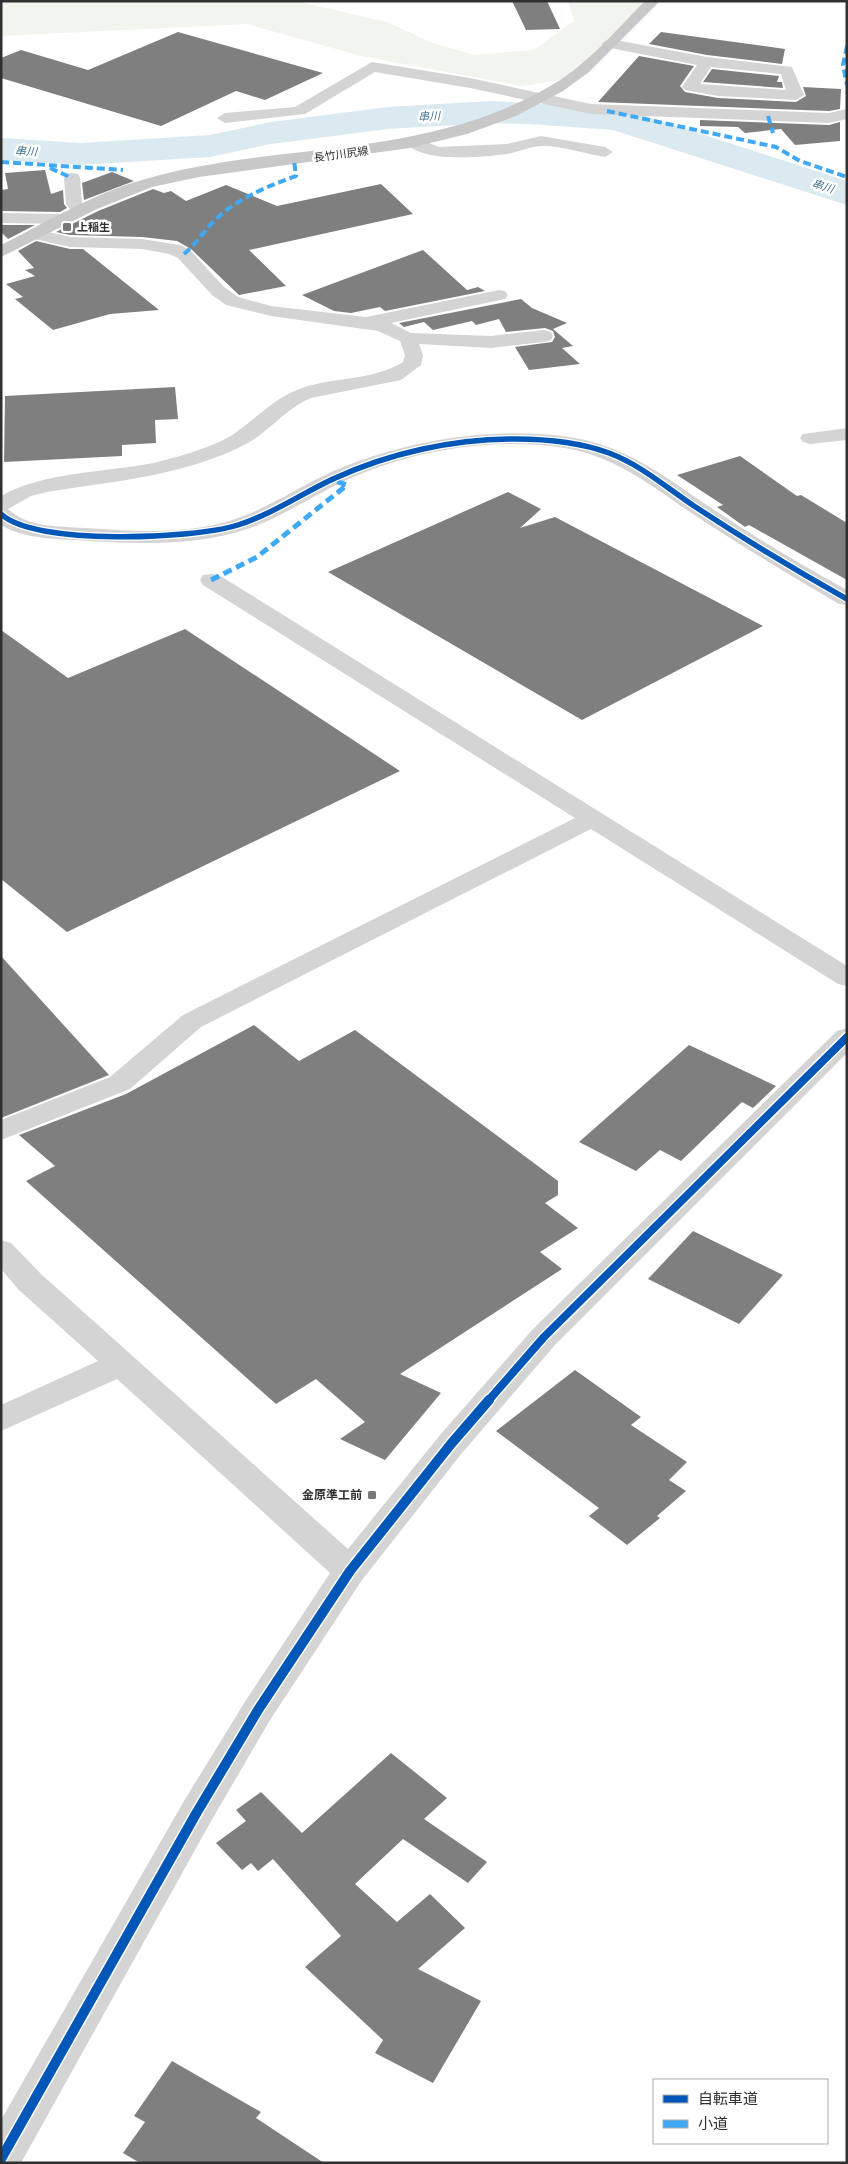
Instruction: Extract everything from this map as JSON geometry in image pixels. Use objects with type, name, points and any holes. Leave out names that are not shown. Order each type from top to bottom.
[{"type":"main road","name":"長竹川尻線","points":[[1,252],[80,210],[120,192],[164,180],[412,141],[489,120],[539,99],[577,75],[653,1]]},
{"type":"street","points":[[610,44],[707,62],[787,70],[796,95],[718,91],[690,87],[707,62]]},
{"type":"street","points":[[225,118],[299,111],[372,67],[607,111],[830,118],[847,114]]},
{"type":"street","points":[[412,141],[427,150],[439,152],[495,150],[541,141],[605,152]]},
{"type":"street","points":[[72,178],[74,204],[80,210]]},
{"type":"street","points":[[1,218],[63,219]]},
{"type":"street","points":[[36,234],[77,243],[142,244],[174,249],[184,254],[218,291],[232,301],[271,311],[367,323],[390,329],[408,338],[490,342],[544,336]]},
{"type":"street","points":[[367,323],[499,295]]},
{"type":"street","points":[[1,505],[24,492],[153,469],[219,450],[240,439],[292,399],[306,393],[378,380],[405,370],[412,365],[414,355],[408,338]]},
{"type":"street","points":[[810,438],[847,434]]},
{"type":"street","points":[[1,515],[14,524],[30,528],[88,535],[214,531],[250,520],[350,471],[402,454],[432,448],[495,441],[550,440],[586,446],[618,457],[769,554],[847,599]]},
{"type":"street","points":[[211,580],[847,978]]},
{"type":"street","points":[[1,1131],[120,1083],[192,1021],[592,819]]},
{"type":"street","points":[[1,2158],[197,1812],[258,1710],[350,1571],[451,1444],[544,1337],[847,1037]]},
{"type":"street","points":[[1,1250],[30,1282],[350,1571]]},
{"type":"street","points":[[1,1419],[120,1364]]},
{"type":"shaded area","points":[[1,1],[295,1],[387,22],[432,43],[475,55],[534,50],[574,21],[568,1],[655,1],[615,38],[560,80],[522,86],[361,56],[247,24],[1,36]]},
{"type":"building","points":[[512,1],[547,1],[560,29],[526,30]]},
{"type":"building","points":[[178,32],[323,73],[265,100],[236,91],[161,126],[1,78],[1,58],[21,50],[88,70]]},
{"type":"building","points":[[661,32],[785,49],[782,64],[707,55],[649,44]]},
{"type":"building","points":[[639,56],[694,66],[680,86],[685,92],[718,98],[796,102],[806,96],[803,87],[841,89],[840,109],[829,111],[598,102]]},
{"type":"building","points":[[712,69],[779,76],[777,82],[782,82],[783,88],[703,82]]},
{"type":"building","points":[[700,120],[829,125],[840,122],[840,141],[795,145],[781,129],[745,133],[738,127],[700,126]]},
{"type":"building","points":[[45,170],[51,194],[63,190],[64,204],[67,208],[60,212],[1,211],[1,190],[8,189],[5,173]]},
{"type":"building","points":[[112,172],[134,181],[84,200],[82,183]]},
{"type":"building","points":[[381,184],[413,214],[249,250],[286,286],[239,295],[191,249],[177,241],[142,237],[70,235],[56,232],[98,211],[153,189],[164,193],[171,191],[186,201],[226,185],[277,206]]},
{"type":"building","points":[[1,225],[35,225],[8,239],[1,232]]},
{"type":"building","points":[[36,241],[70,249],[83,249],[159,310],[110,314],[53,330],[15,299],[23,297],[6,284],[35,276],[25,270],[34,268],[18,251]]},
{"type":"building","points":[[423,250],[467,290],[478,287],[485,291],[385,311],[380,307],[351,313],[334,311],[302,295]]},
{"type":"building","points":[[521,299],[532,308],[567,323],[553,329],[573,346],[562,348],[580,364],[529,370],[515,347],[552,342],[555,337],[553,331],[545,328],[506,332],[499,319],[476,325],[472,321],[433,330],[424,322],[404,327],[399,323]]},
{"type":"building","points":[[175,387],[178,419],[155,420],[156,443],[122,445],[122,456],[4,462],[5,396]]},
{"type":"building","points":[[740,456],[797,496],[801,495],[847,523],[847,580],[749,525],[745,527],[717,507],[723,505],[677,475]]},
{"type":"building","points":[[508,492],[541,509],[520,528],[555,517],[763,626],[582,720],[328,572]]},
{"type":"building","points":[[185,629],[400,771],[67,932],[1,879],[1,630],[68,678]]},
{"type":"building","points":[[1,956],[109,1075],[1,1118]]},
{"type":"building","points":[[254,1025],[299,1061],[355,1030],[558,1181],[558,1195],[545,1203],[578,1228],[540,1252],[562,1269],[400,1374],[441,1393],[385,1460],[340,1439],[365,1422],[316,1379],[276,1404],[26,1181],[55,1166],[19,1135],[126,1094]]},
{"type":"building","points":[[689,1045],[776,1086],[753,1108],[742,1102],[681,1161],[660,1150],[636,1171],[579,1142]]},
{"type":"building","points":[[693,1231],[783,1275],[739,1324],[648,1279]]},
{"type":"building","points":[[575,1370],[641,1417],[631,1425],[687,1462],[669,1480],[686,1491],[657,1516],[660,1518],[627,1545],[589,1516],[599,1508],[496,1431]]},
{"type":"building","points":[[391,1753],[447,1798],[424,1819],[487,1862],[468,1883],[403,1839],[355,1884],[397,1922],[430,1894],[465,1928],[418,1969],[481,2001],[433,2083],[375,2053],[383,2040],[305,1967],[341,1936],[273,1859],[258,1871],[251,1863],[242,1870],[216,1843],[246,1821],[236,1810],[261,1792],[302,1833]]},
{"type":"building","points":[[172,2061],[261,2112],[256,2118],[324,2163],[140,2163],[123,2153],[145,2122],[134,2116]]},
{"type":"waterway","name":"串川","points":[[1,149],[80,154],[210,146],[271,133],[388,118],[492,112],[529,113],[617,119],[847,194]]},
{"type":"marked path","points":[[847,46],[843,65],[847,85]]},
{"type":"marked path","points":[[607,111],[776,147],[800,161],[847,177]]},
{"type":"marked path","points":[[768,116],[773,133]]},
{"type":"marked path","points":[[184,254],[215,220],[243,198],[263,188],[296,176],[294,160]]},
{"type":"marked path","points":[[1,162],[123,170]]},
{"type":"marked path","points":[[50,168],[72,178]]},
{"type":"marked path","points":[[211,580],[257,557],[347,485],[332,480]]},
{"type":"cycle path","points":[[1,514],[14,524],[49,532],[129,536],[200,533],[238,525],[274,510],[343,475],[405,453],[438,446],[487,440],[513,439],[563,442],[587,446],[609,453],[632,464],[789,566],[847,599]]},
{"type":"cycle path","points":[[1,2159],[197,1812],[258,1710],[350,1571],[451,1444],[544,1337],[847,1037]]},
{"type":"place","name":"上稲生","points":[[67,227]]},
{"type":"place","name":"金原準工前","points":[[372,1495]]}]
